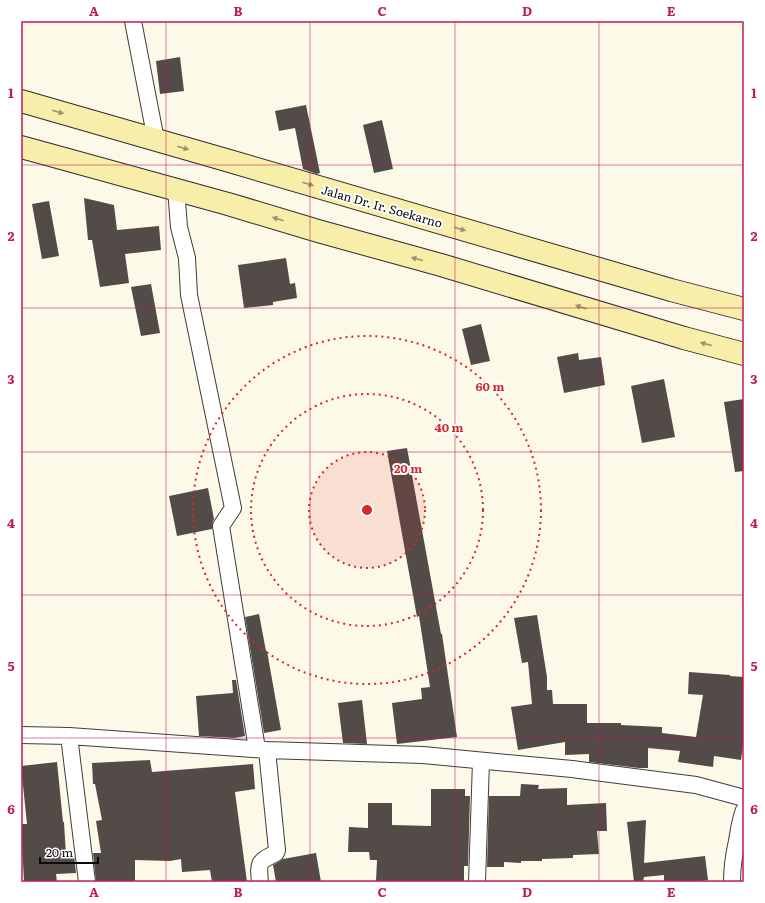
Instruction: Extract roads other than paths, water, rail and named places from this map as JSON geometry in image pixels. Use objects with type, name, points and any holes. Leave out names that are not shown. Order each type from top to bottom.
[{"type":"main road","name":"Jalan Dr. Ir. Soekarno","points":[[21,101],[154,132],[671,290],[744,309]]},
{"type":"main road","points":[[21,147],[176,189],[441,265],[684,338],[744,354]]},
{"type":"street","points":[[133,21],[154,132]]},
{"type":"street","points":[[176,189],[179,227],[187,258],[189,295],[233,508],[221,526],[262,750],[277,850],[276,853],[261,862],[259,865],[260,882]]},
{"type":"street","points":[[21,736],[69,736],[262,750],[423,755],[572,769],[696,785],[744,798]]},
{"type":"street","points":[[69,736],[87,882]]},
{"type":"street","points":[[477,882],[480,761]]},
{"type":"street","points":[[732,882],[735,849],[741,817],[744,810]]}]
